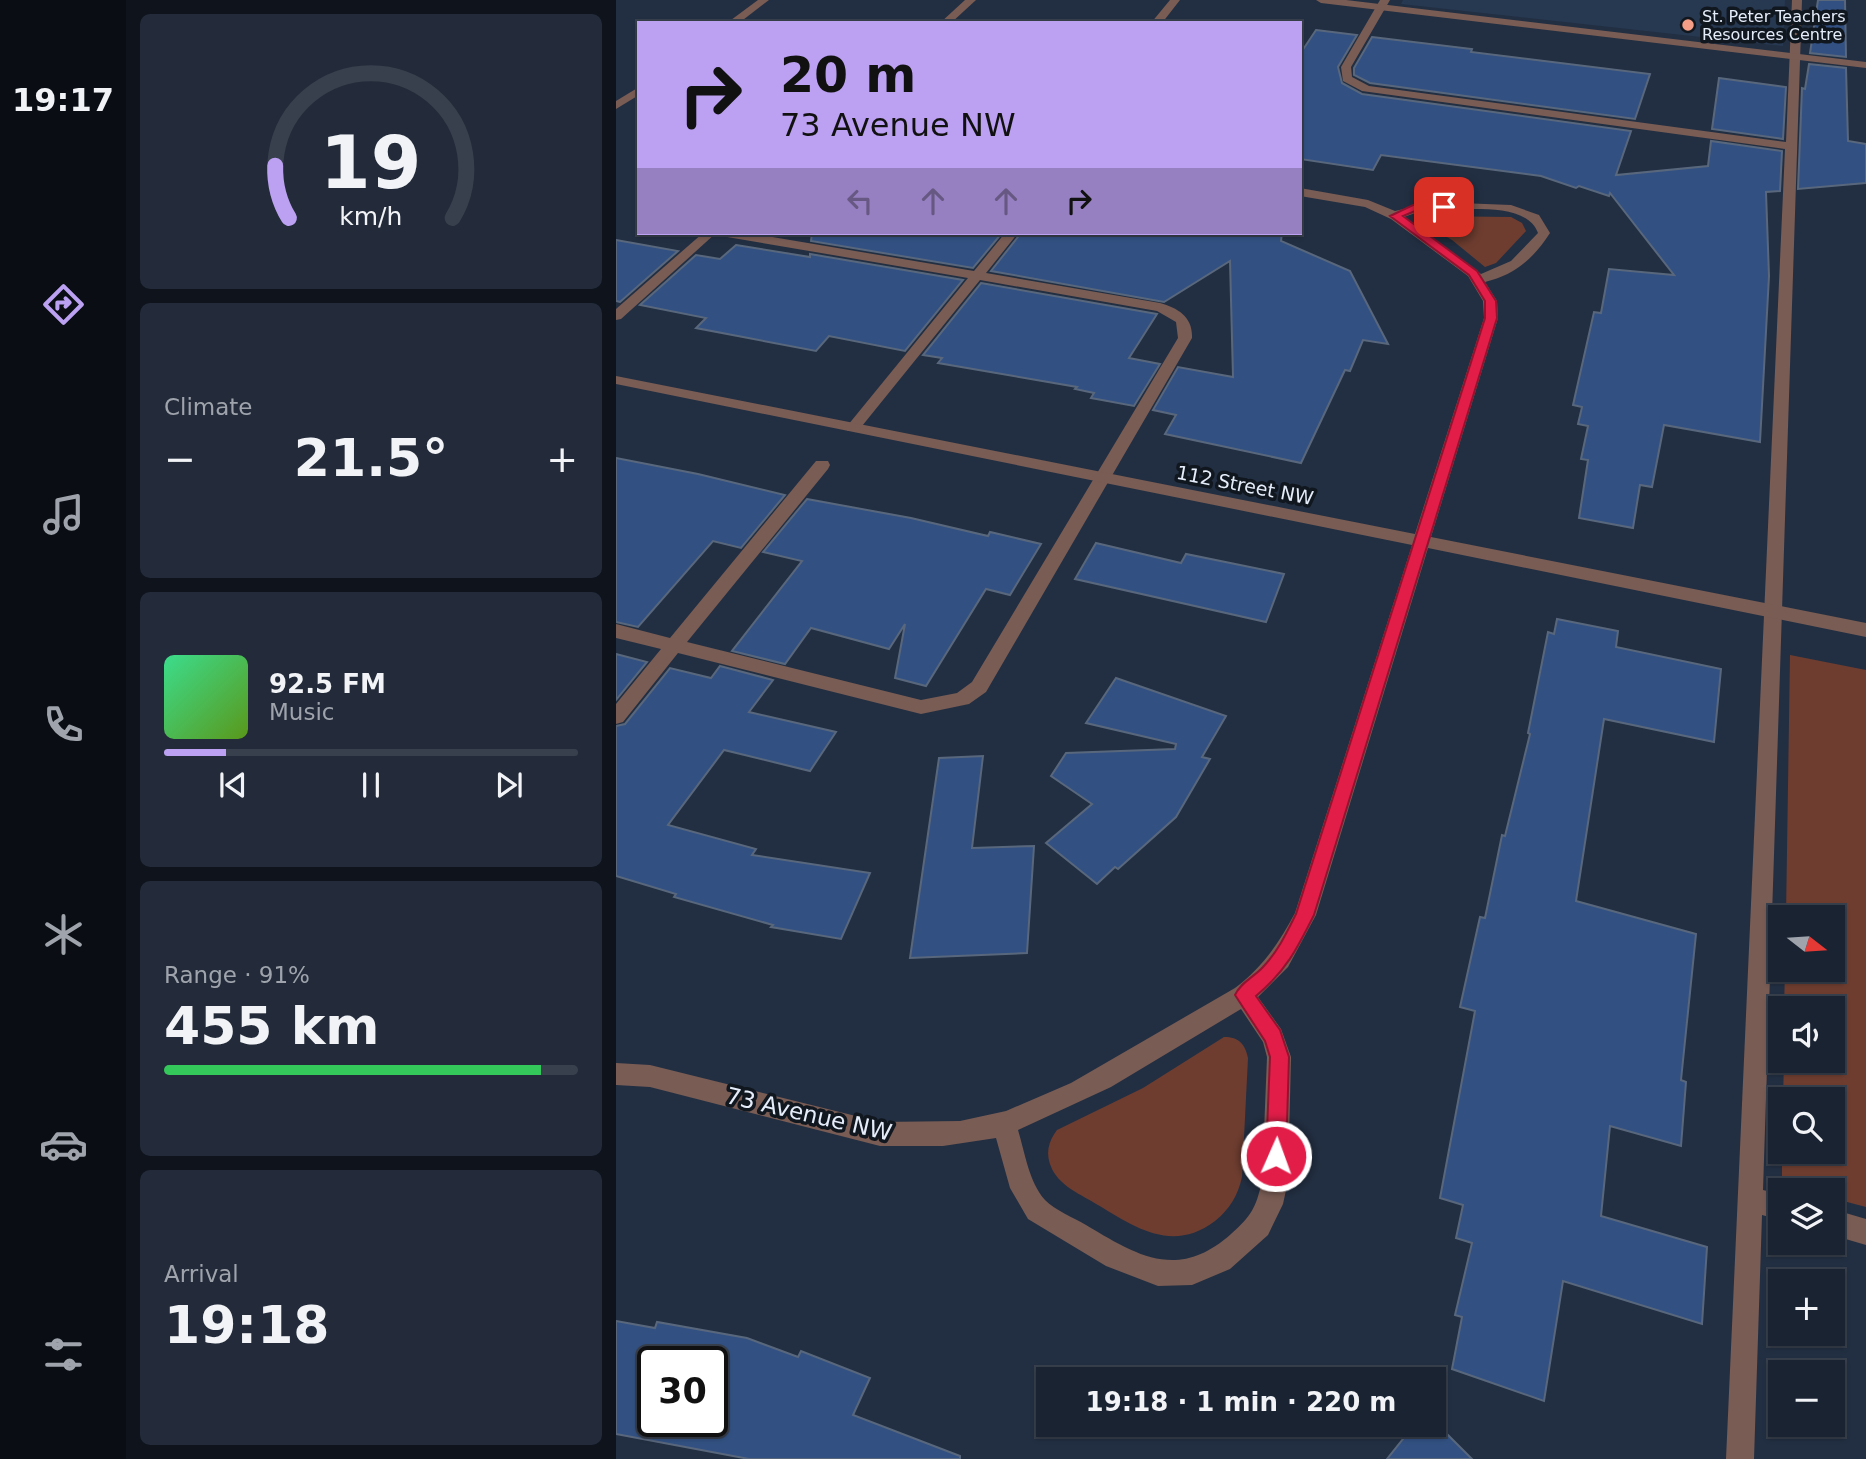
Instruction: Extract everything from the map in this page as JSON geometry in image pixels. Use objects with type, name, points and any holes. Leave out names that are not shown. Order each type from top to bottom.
[{"type":"street","points":[[735,21],[764,0]]},
{"type":"street","points":[[947,21],[971,0]]},
{"type":"street","points":[[1158,21],[1175,0]]},
{"type":"street","points":[[1321,0],[1383,4],[1866,65]]},
{"type":"street","points":[[1740,1459],[1797,0]]},
{"type":"street","points":[[1383,4],[1346,67],[1347,79],[1354,85],[1366,89],[1791,146]]},
{"type":"street","points":[[616,106],[637,91]]},
{"type":"street","points":[[1302,191],[1368,204],[1395,216],[1478,279],[1501,275],[1512,269],[1544,233],[1536,219],[1516,209],[1422,207],[1407,209],[1395,216]]},
{"type":"street","points":[[616,316],[708,235]]},
{"type":"street","points":[[616,631],[921,707],[962,699],[979,687],[1185,338],[1184,323],[1172,311],[1160,307],[739,235]]},
{"type":"street","points":[[853,428],[1010,235]]},
{"type":"street","name":"73 Avenue NW","points":[[616,1074],[650,1076],[880,1134],[918,1136],[1004,1124],[1123,1067],[1244,995],[1267,975],[1286,953],[1305,915],[1491,318],[1490,301],[1478,279]]},
{"type":"street","name":"112 Street NW","points":[[616,380],[1866,630]]},
{"type":"street","points":[[616,717],[822,465]]},
{"type":"street","points":[[1004,1124],[1023,1188],[1037,1210],[1115,1257],[1158,1273],[1192,1272],[1221,1261],[1259,1226],[1270,1204],[1275,1181],[1279,1057],[1273,1037],[1244,995]]},
{"type":"street","points":[[1750,1199],[1768,1204]]},
{"type":"street","points":[[1845,1226],[1866,1232]]},
{"type":"shaded area","name":"St. Peter Teachers Resources Centre","points":[[1403,0],[1785,0],[1783,46],[1401,4]]},
{"type":"shaded area","points":[[1424,216],[1511,217],[1522,223],[1526,231],[1496,263],[1485,267],[1452,240],[1417,219]]},
{"type":"shaded area","points":[[1790,655],[1866,670],[1866,1207],[1845,1201],[1845,1178],[1782,1178],[1782,1164],[1845,1164],[1845,1087],[1783,1087],[1784,1073],[1845,1073],[1845,996],[1784,996],[1785,982],[1845,982],[1845,905],[1786,905]]},
{"type":"shaded area","points":[[1224,1037],[1240,1042],[1248,1058],[1242,1177],[1233,1201],[1215,1221],[1184,1235],[1155,1234],[1126,1222],[1079,1194],[1066,1186],[1056,1175],[1048,1153],[1051,1139],[1057,1130],[1143,1088]]},
{"type":"building","points":[[1818,0],[1845,0],[1846,57],[1810,53]]},
{"type":"building","points":[[1316,30],[1357,35],[1338,67],[1342,83],[1362,94],[1631,131],[1616,175],[1708,166],[1711,141],[1782,151],[1780,191],[1766,192],[1769,276],[1760,442],[1664,425],[1652,487],[1640,485],[1633,528],[1579,518],[1588,460],[1581,459],[1588,426],[1578,424],[1582,407],[1573,405],[1594,312],[1601,313],[1609,269],[1674,275],[1610,193],[1609,196],[1579,186],[1576,188],[1541,176],[1381,155],[1373,170],[1302,159],[1302,51]]},
{"type":"building","points":[[1372,37],[1650,74],[1635,119],[1370,83],[1354,75],[1354,68]]},
{"type":"building","points":[[1809,64],[1846,68],[1848,141],[1866,144],[1866,183],[1798,189],[1802,88],[1805,89]]},
{"type":"building","points":[[1719,78],[1786,87],[1783,139],[1712,129]]},
{"type":"building","points":[[812,235],[1000,235],[973,268],[811,241]]},
{"type":"building","points":[[1019,235],[1282,235],[1281,241],[1350,271],[1388,344],[1363,340],[1350,371],[1345,370],[1301,463],[1165,434],[1176,415],[1153,410],[1178,367],[1233,377],[1230,261],[1164,302],[991,271]]},
{"type":"building","points":[[616,240],[678,251],[620,302],[616,301]]},
{"type":"building","points":[[736,245],[810,257],[810,254],[963,280],[905,351],[829,336],[816,351],[696,328],[706,318],[640,305],[696,255],[720,259]]},
{"type":"building","points":[[981,283],[1157,314],[1129,358],[1160,364],[1134,406],[1091,398],[1094,393],[1075,389],[1077,387],[938,363],[942,358],[923,355]]},
{"type":"building","points":[[616,458],[785,495],[741,548],[713,541],[638,627],[616,622]]},
{"type":"building","points":[[807,499],[911,518],[988,536],[990,532],[1041,544],[1010,595],[986,589],[926,686],[895,678],[905,624],[889,649],[811,628],[785,664],[732,651],[802,561],[763,552]]},
{"type":"building","points":[[1096,543],[1181,563],[1186,554],[1284,574],[1266,622],[1075,579]]},
{"type":"building","points":[[1557,619],[1618,631],[1616,647],[1721,669],[1714,742],[1604,719],[1576,901],[1696,934],[1681,1080],[1686,1082],[1681,1146],[1610,1126],[1601,1216],[1707,1247],[1702,1324],[1563,1281],[1544,1401],[1452,1369],[1462,1317],[1455,1315],[1472,1243],[1456,1238],[1463,1205],[1440,1198],[1475,1011],[1460,1007],[1480,917],[1485,918],[1502,835],[1505,836],[1530,734],[1528,733],[1548,632],[1554,634]]},
{"type":"building","points":[[616,654],[647,662],[616,700]]},
{"type":"building","points":[[720,666],[773,680],[749,712],[836,732],[810,771],[724,750],[668,825],[756,849],[752,855],[870,873],[841,939],[771,927],[773,925],[674,897],[676,894],[616,876],[616,726],[625,724],[670,668],[711,678]]},
{"type":"building","points":[[1116,678],[1226,716],[1202,757],[1210,759],[1176,817],[1118,869],[1115,867],[1097,884],[1046,843],[1092,804],[1051,776],[1066,753],[1175,749],[1176,744],[1086,723]]},
{"type":"building","points":[[983,756],[972,848],[1034,846],[1027,953],[910,958],[939,758]]},
{"type":"building","points":[[616,1321],[655,1328],[657,1322],[747,1338],[798,1357],[801,1351],[870,1378],[853,1415],[960,1456],[960,1459],[749,1459],[616,1434]]},
{"type":"building","points":[[1446,1433],[1472,1459],[1387,1459],[1405,1437],[1446,1437]]},
{"type":"place","name":"St. Peter Teachers Resources Centre","points":[[1688,25]]},
{"type":"route","points":[[1276,1156],[1279,1057],[1273,1037],[1244,995],[1267,975],[1286,953],[1305,915],[1491,318],[1490,301],[1473,273],[1395,216],[1407,209],[1444,207]]}]
